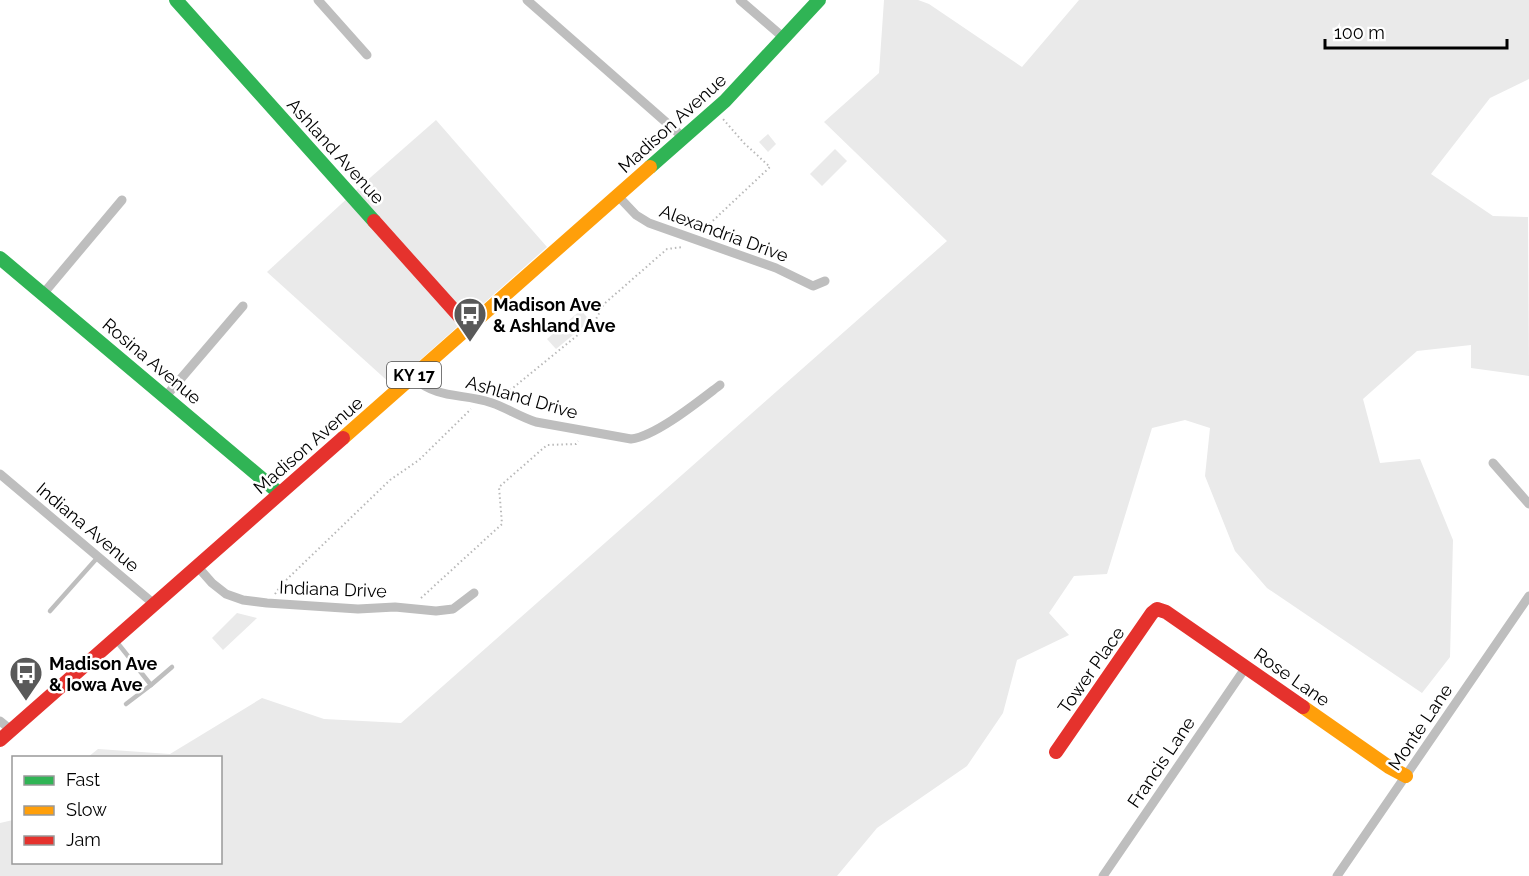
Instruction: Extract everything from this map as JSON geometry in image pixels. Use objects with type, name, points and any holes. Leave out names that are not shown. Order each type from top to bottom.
[{"type":"street","name":"Ashland Avenue","points":[[176,0],[469,327]]},
{"type":"street","points":[[318,0],[367,55]]},
{"type":"street","points":[[527,0],[684,138]]},
{"type":"street","points":[[740,0],[784,38]]},
{"type":"street","name":"Madison Avenue","points":[[4,731],[114,639],[684,138],[734,93],[819,0]]},
{"type":"street","name":"Alexandria Drive","points":[[618,196],[636,216],[649,223],[776,268],[813,286],[825,281]]},
{"type":"street","points":[[43,294],[122,200]]},
{"type":"street","name":"Rosina Avenue","points":[[0,258],[166,396],[279,494]]},
{"type":"street","points":[[166,396],[243,306]]},
{"type":"street","name":"Ashland Drive","points":[[412,377],[425,388],[494,403],[522,417],[623,438],[638,438],[656,430],[720,385]]},
{"type":"street","points":[[1493,463],[1529,504]]},
{"type":"street","name":"Indiana Avenue","points":[[0,474],[154,604]]},
{"type":"street","name":"Indiana Drive","points":[[197,566],[212,583],[226,594],[243,600],[267,603],[436,611],[453,609],[474,593]]},
{"type":"street","name":"Monte Lane","points":[[1337,876],[1529,596]]},
{"type":"street","name":"Rose Lane","points":[[1157,609],[1166,612],[1389,767],[1406,776]]},
{"type":"street","name":"Tower Place","points":[[1056,752],[1157,609]]},
{"type":"street","name":"Francis Lane","points":[[1103,876],[1246,667]]},
{"type":"lane","points":[[50,611],[98,557]]},
{"type":"lane","points":[[114,639],[152,685]]},
{"type":"lane","points":[[126,705],[172,667]]},
{"type":"path","points":[[494,403],[595,321],[604,304],[667,249],[682,248],[693,239],[770,167],[744,143],[715,110]]},
{"type":"path","points":[[267,603],[282,584],[390,480],[419,460],[469,413],[476,399]]},
{"type":"path","points":[[410,608],[502,524],[499,487],[547,445],[576,444],[586,432]]},
{"type":"shaded area","points":[[884,0],[918,0],[929,4],[1022,67],[1079,0],[1529,0],[1529,79],[1490,98],[1431,174],[1493,216],[1528,217],[1529,376],[1471,368],[1471,345],[1417,351],[1363,399],[1380,463],[1420,459],[1453,540],[1450,657],[1422,693],[1267,588],[1235,551],[1205,476],[1210,428],[1185,420],[1152,428],[1107,574],[1074,576],[1049,613],[1069,635],[1017,660],[1003,713],[967,766],[877,828],[837,876],[0,876],[0,823],[12,820],[12,864],[222,864],[222,756],[89,756],[98,749],[170,754],[262,698],[324,719],[401,723],[947,241],[824,122],[879,73]]},
{"type":"shaded area","points":[[436,120],[547,247],[392,385],[267,272]]},
{"type":"shaded area","points":[[768,134],[776,144],[768,152],[759,142]]},
{"type":"shaded area","points":[[835,149],[847,161],[822,186],[810,174]]},
{"type":"shaded area","points":[[581,310],[590,321],[556,349],[547,339]]},
{"type":"shaded area","points":[[237,613],[257,618],[223,650],[212,638]]},
{"type":"traffic: fast","points":[[176,0],[374,221]]},
{"type":"traffic: fast","points":[[650,167],[725,101],[819,0]]},
{"type":"traffic: fast","points":[[0,258],[279,493]]},
{"type":"traffic: slow","points":[[343,438],[650,167]]},
{"type":"traffic: slow","points":[[1303,707],[1389,767],[1406,776]]},
{"type":"traffic: jam","points":[[374,221],[469,327]]},
{"type":"traffic: jam","points":[[0,740],[343,438]]},
{"type":"traffic: jam","points":[[1056,752],[1157,609],[1166,612],[1303,707]]},
{"type":"place","name":"Madison Ave & Ashland Ave","points":[[470,343]]},
{"type":"place","name":"Madison Ave & Iowa Ave","points":[[26,702]]}]
